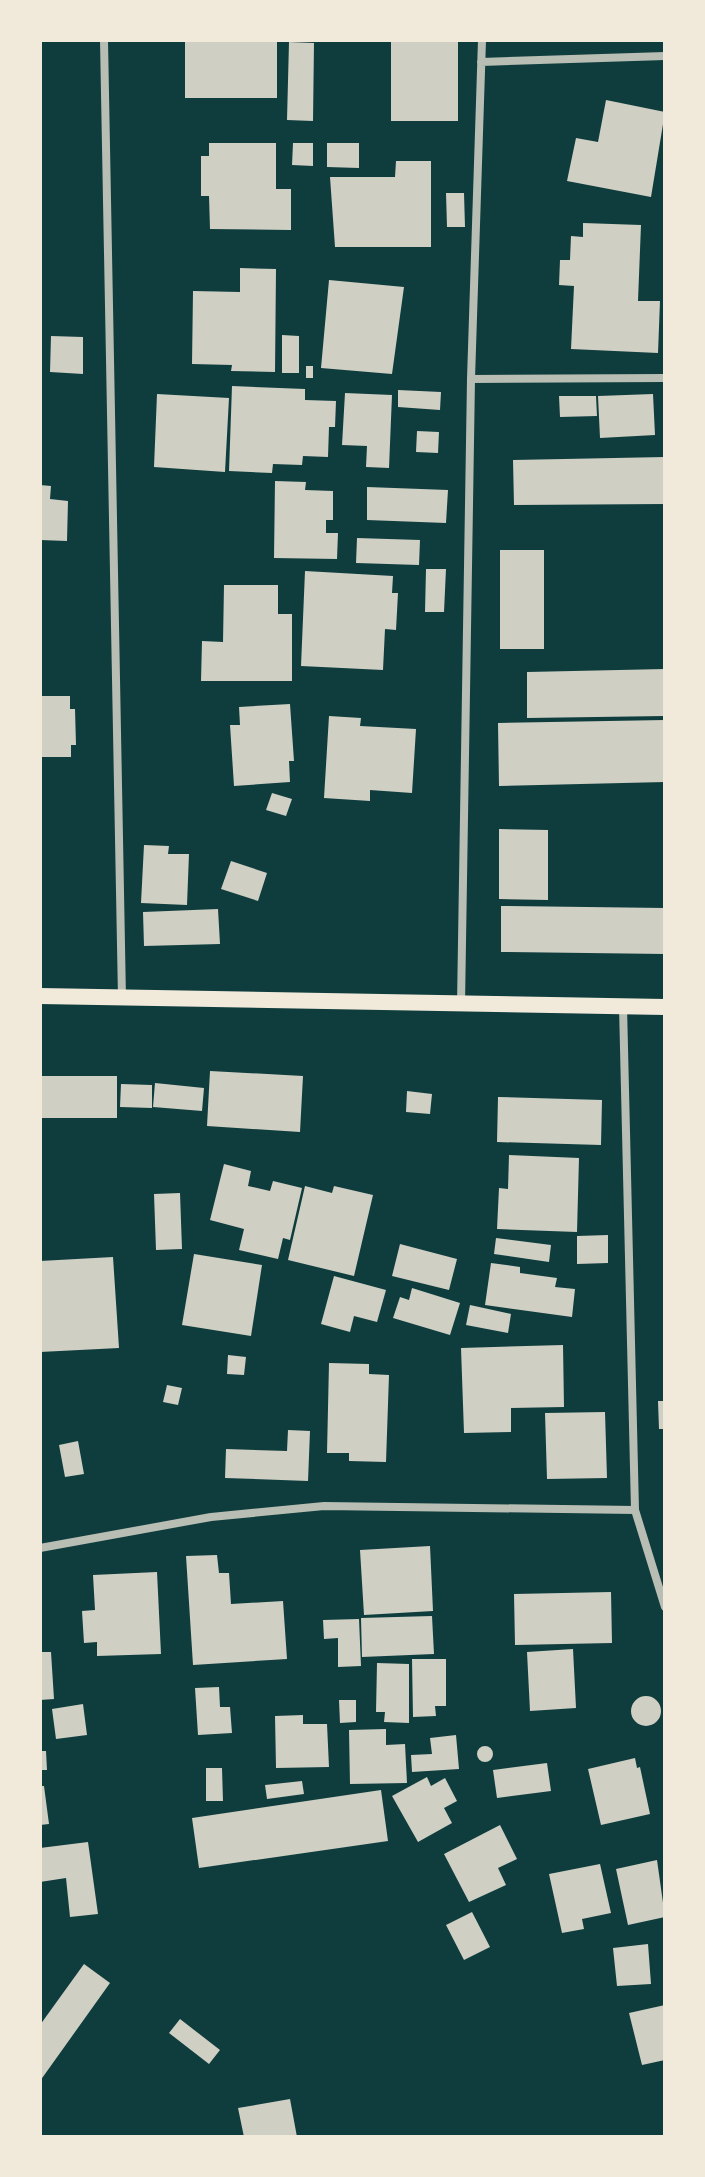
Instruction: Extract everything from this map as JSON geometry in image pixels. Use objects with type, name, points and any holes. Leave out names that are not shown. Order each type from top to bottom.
[{"type":"main road","points":[[40,996],[461,1006],[665,1007]]},
{"type":"street","points":[[104,40],[122,998]]},
{"type":"street","points":[[461,1006],[471,379],[482,40]]},
{"type":"street","points":[[481,62],[665,56]]},
{"type":"street","points":[[471,379],[665,378]]},
{"type":"street","points":[[623,1006],[635,1510],[665,1607]]},
{"type":"street","points":[[40,1548],[211,1517],[324,1506],[635,1510]]},
{"type":"building","points":[[185,40],[277,40],[277,98],[185,98]]},
{"type":"building","points":[[391,40],[458,40],[458,121],[391,121]]},
{"type":"building","points":[[289,42],[314,43],[313,121],[287,120]]},
{"type":"building","points":[[606,100],[665,112],[651,197],[567,181],[576,138],[598,142]]},
{"type":"building","points":[[209,143],[276,143],[276,189],[291,189],[291,230],[210,229],[209,196],[201,196],[201,156],[209,156]]},
{"type":"building","points":[[293,143],[313,143],[313,166],[292,165]]},
{"type":"building","points":[[327,143],[359,143],[359,168],[327,167]]},
{"type":"building","points":[[396,161],[431,161],[431,247],[335,247],[330,177],[395,177]]},
{"type":"building","points":[[446,193],[464,193],[465,227],[447,227]]},
{"type":"building","points":[[583,223],[641,225],[638,301],[660,301],[658,353],[571,349],[574,286],[559,285],[560,260],[570,260],[571,236],[583,237]]},
{"type":"building","points":[[240,268],[276,269],[275,372],[231,371],[232,365],[192,364],[193,291],[240,292]]},
{"type":"building","points":[[329,280],[404,287],[392,374],[321,368]]},
{"type":"building","points":[[282,335],[299,336],[299,373],[282,373]]},
{"type":"building","points":[[51,336],[83,337],[83,374],[50,372]]},
{"type":"building","points":[[306,366],[313,366],[313,378],[306,378]]},
{"type":"building","points":[[232,386],[305,389],[305,400],[336,401],[335,427],[329,427],[328,457],[303,456],[302,465],[273,464],[272,473],[229,471]]},
{"type":"building","points":[[398,390],[441,392],[440,410],[398,407]]},
{"type":"building","points":[[345,393],[392,395],[389,468],[366,467],[367,446],[342,445]]},
{"type":"building","points":[[157,394],[229,398],[225,472],[154,467]]},
{"type":"building","points":[[653,394],[655,435],[600,438],[598,396]]},
{"type":"building","points":[[559,396],[596,396],[597,416],[560,417]]},
{"type":"building","points":[[417,431],[439,432],[438,453],[416,452]]},
{"type":"building","points":[[665,457],[665,504],[514,505],[513,460]]},
{"type":"building","points":[[275,481],[306,482],[305,490],[333,491],[333,520],[326,520],[326,533],[338,533],[337,559],[274,558]]},
{"type":"building","points":[[40,485],[51,486],[50,499],[68,501],[67,541],[40,540]]},
{"type":"building","points":[[367,487],[448,490],[446,523],[367,520]]},
{"type":"building","points":[[357,538],[420,540],[419,565],[356,563]]},
{"type":"building","points":[[500,550],[544,550],[544,649],[500,649]]},
{"type":"building","points":[[426,569],[446,569],[444,612],[425,612]]},
{"type":"building","points":[[305,571],[393,576],[392,593],[398,593],[396,630],[385,629],[383,670],[301,666]]},
{"type":"building","points":[[224,585],[278,585],[278,614],[292,614],[292,681],[201,681],[202,641],[223,642]]},
{"type":"building","points":[[665,669],[665,716],[527,718],[527,672]]},
{"type":"building","points":[[40,696],[70,696],[70,709],[75,709],[76,745],[71,745],[71,757],[40,757]]},
{"type":"building","points":[[290,704],[294,761],[289,761],[290,782],[234,786],[230,725],[240,725],[239,707]]},
{"type":"building","points":[[329,716],[361,718],[360,726],[416,729],[412,793],[370,790],[370,801],[324,798]]},
{"type":"building","points":[[665,720],[665,782],[499,786],[498,723]]},
{"type":"building","points":[[272,793],[292,799],[286,816],[266,810]]},
{"type":"building","points":[[499,829],[548,830],[548,900],[499,899]]},
{"type":"building","points":[[144,845],[169,846],[168,854],[189,854],[187,905],[141,903]]},
{"type":"building","points":[[231,861],[267,873],[258,901],[221,889]]},
{"type":"building","points":[[501,906],[665,908],[665,954],[501,952]]},
{"type":"building","points":[[218,909],[220,944],[144,946],[143,912]]},
{"type":"building","points":[[210,1071],[303,1076],[300,1132],[207,1126]]},
{"type":"building","points":[[40,1076],[117,1076],[117,1118],[40,1118]]},
{"type":"building","points":[[155,1083],[204,1088],[202,1111],[153,1107]]},
{"type":"building","points":[[121,1084],[152,1085],[152,1108],[120,1107]]},
{"type":"building","points":[[407,1091],[432,1094],[430,1114],[406,1112]]},
{"type":"building","points":[[498,1097],[602,1100],[601,1145],[497,1142]]},
{"type":"building","points":[[509,1155],[579,1158],[577,1232],[497,1229],[499,1188],[508,1189]]},
{"type":"building","points":[[224,1164],[251,1171],[248,1186],[270,1191],[273,1181],[302,1188],[290,1240],[283,1238],[278,1259],[239,1250],[244,1229],[210,1220]]},
{"type":"building","points":[[305,1186],[332,1193],[334,1186],[373,1195],[354,1276],[288,1260]]},
{"type":"building","points":[[180,1193],[182,1249],[156,1250],[154,1194]]},
{"type":"building","points":[[608,1235],[608,1263],[577,1264],[577,1236]]},
{"type":"building","points":[[496,1238],[551,1245],[549,1262],[494,1254]]},
{"type":"building","points":[[400,1244],[457,1259],[449,1290],[392,1276]]},
{"type":"building","points":[[194,1254],[262,1265],[251,1336],[182,1325]]},
{"type":"building","points":[[113,1257],[119,1348],[40,1352],[40,1261]]},
{"type":"building","points":[[491,1263],[520,1267],[520,1273],[557,1278],[555,1287],[575,1289],[572,1317],[485,1305]]},
{"type":"building","points":[[334,1276],[386,1290],[377,1322],[354,1316],[350,1332],[321,1324]]},
{"type":"building","points":[[412,1288],[460,1303],[450,1335],[393,1318],[400,1297],[409,1300]]},
{"type":"building","points":[[470,1305],[511,1314],[508,1333],[466,1325]]},
{"type":"building","points":[[563,1345],[564,1407],[511,1408],[511,1432],[464,1433],[461,1348]]},
{"type":"building","points":[[228,1355],[246,1357],[244,1375],[227,1374]]},
{"type":"building","points":[[329,1363],[369,1364],[369,1374],[389,1375],[386,1462],[349,1461],[349,1453],[327,1453]]},
{"type":"building","points":[[167,1385],[182,1388],[178,1405],[163,1402]]},
{"type":"building","points":[[658,1401],[665,1401],[665,1429],[659,1429]]},
{"type":"building","points":[[605,1412],[607,1478],[547,1479],[545,1413]]},
{"type":"building","points":[[288,1430],[310,1431],[308,1481],[225,1478],[226,1449],[287,1451]]},
{"type":"building","points":[[78,1441],[84,1474],[65,1477],[59,1445]]},
{"type":"building","points":[[430,1546],[433,1611],[364,1615],[360,1550]]},
{"type":"building","points":[[217,1555],[219,1573],[229,1573],[231,1604],[283,1601],[287,1659],[193,1665],[186,1556]]},
{"type":"building","points":[[157,1572],[161,1654],[97,1656],[97,1642],[84,1643],[82,1611],[95,1610],[93,1575]]},
{"type":"building","points":[[611,1592],[612,1643],[515,1645],[514,1594]]},
{"type":"building","points":[[432,1616],[434,1654],[362,1657],[361,1618]]},
{"type":"building","points":[[359,1619],[361,1666],[338,1667],[338,1638],[324,1639],[323,1620]]},
{"type":"building","points":[[573,1649],[576,1708],[530,1711],[527,1652]]},
{"type":"building","points":[[40,1652],[51,1652],[54,1699],[40,1700]]},
{"type":"building","points":[[412,1659],[446,1659],[446,1706],[435,1706],[436,1716],[413,1717]]},
{"type":"building","points":[[377,1663],[409,1664],[409,1723],[384,1722],[385,1712],[376,1712]]},
{"type":"building","points":[[219,1687],[220,1707],[230,1707],[232,1733],[198,1735],[195,1688]]},
{"type":"building","points":[[646,1696],[657,1700],[661,1711],[657,1722],[646,1726],[635,1722],[631,1711],[635,1700]]},
{"type":"building","points":[[339,1700],[356,1700],[356,1722],[340,1723]]},
{"type":"building","points":[[83,1704],[87,1735],[56,1739],[52,1709]]},
{"type":"building","points":[[303,1715],[303,1724],[327,1724],[329,1767],[276,1768],[275,1716]]},
{"type":"building","points":[[386,1729],[386,1745],[405,1744],[407,1783],[350,1784],[349,1730]]},
{"type":"building","points":[[456,1735],[459,1769],[412,1772],[411,1755],[432,1754],[430,1738]]},
{"type":"building","points":[[482,1746],[488,1746],[493,1754],[491,1760],[482,1762],[477,1757],[477,1751]]},
{"type":"building","points":[[40,1751],[46,1751],[47,1770],[40,1770]]},
{"type":"building","points":[[635,1758],[637,1768],[640,1767],[650,1814],[601,1825],[588,1769]]},
{"type":"building","points":[[547,1763],[551,1791],[497,1798],[493,1770]]},
{"type":"building","points":[[206,1768],[222,1768],[223,1801],[206,1801]]},
{"type":"building","points":[[427,1777],[431,1786],[445,1778],[457,1801],[444,1808],[452,1823],[418,1842],[392,1796]]},
{"type":"building","points":[[302,1781],[304,1794],[267,1799],[265,1785]]},
{"type":"building","points":[[40,1786],[44,1786],[49,1824],[40,1825]]},
{"type":"building","points":[[381,1790],[388,1841],[199,1868],[192,1818]]},
{"type":"building","points":[[500,1825],[517,1859],[498,1868],[506,1885],[469,1902],[444,1854]]},
{"type":"building","points":[[88,1842],[98,1914],[70,1917],[66,1878],[40,1882],[40,1848]]},
{"type":"building","points":[[657,1860],[665,1917],[628,1925],[616,1869]]},
{"type":"building","points":[[600,1864],[611,1913],[582,1919],[584,1929],[562,1933],[549,1874]]},
{"type":"building","points":[[472,1912],[490,1947],[464,1960],[446,1925]]},
{"type":"building","points":[[648,1944],[651,1984],[617,1986],[613,1948]]},
{"type":"building","points":[[84,1964],[110,1983],[40,2081],[40,2025]]},
{"type":"building","points":[[665,2005],[665,2060],[642,2065],[629,2013]]},
{"type":"building","points":[[180,2019],[220,2050],[209,2064],[169,2033]]},
{"type":"building","points":[[290,2099],[297,2137],[244,2137],[238,2108]]}]
